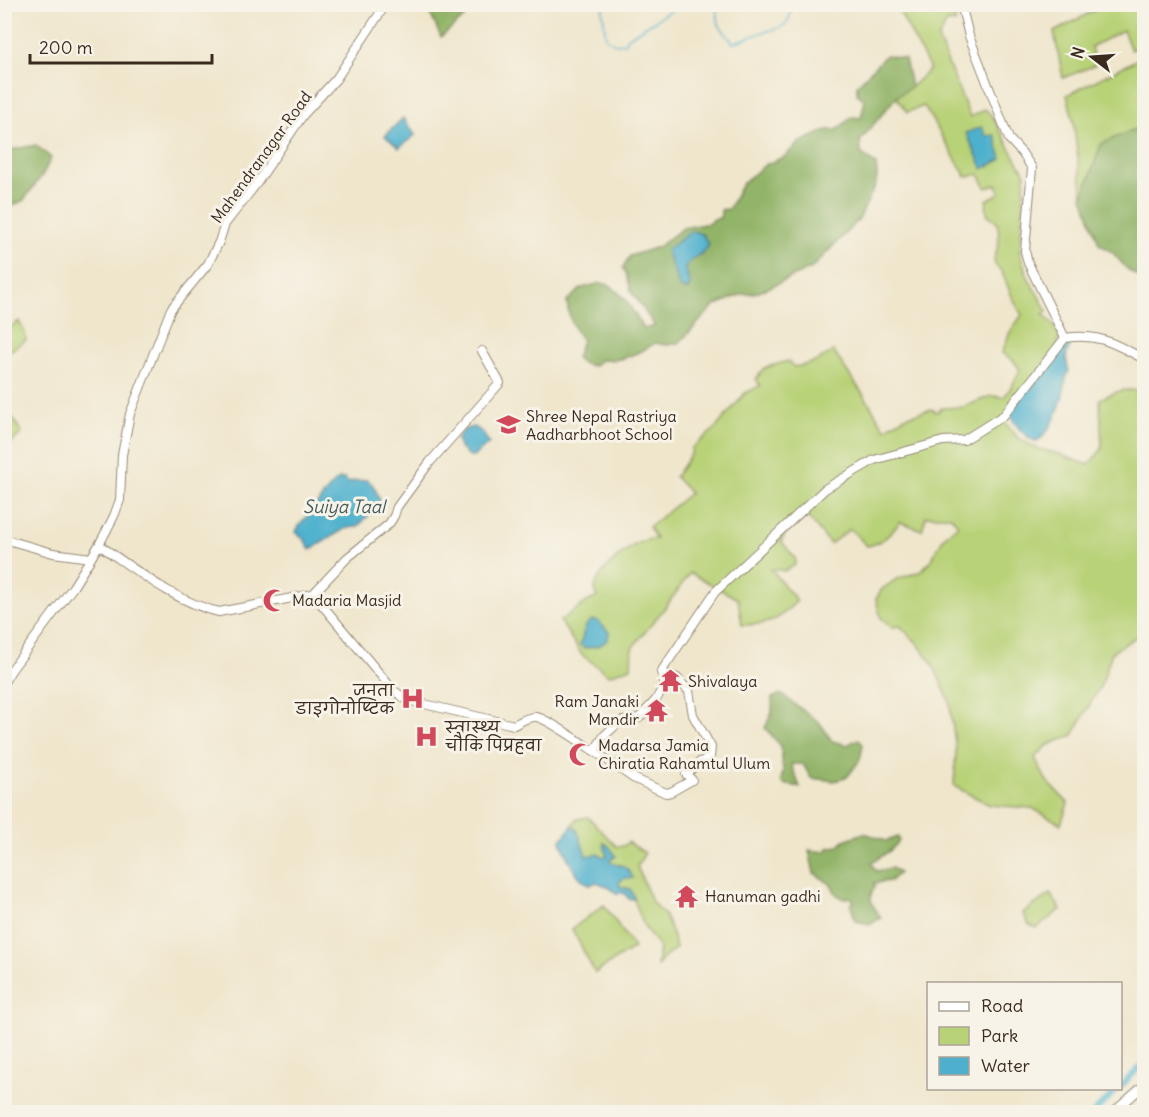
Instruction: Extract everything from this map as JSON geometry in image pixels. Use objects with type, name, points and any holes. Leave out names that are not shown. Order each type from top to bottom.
[{"type":"street","name":"Mahendranagar Road","points":[[4,681],[73,587],[114,516],[120,500],[122,455],[130,414],[171,309],[208,264],[225,224],[257,183],[303,115],[336,79],[384,6],[383,4]]},
{"type":"street","points":[[961,4],[969,36],[1009,139],[1032,168],[1025,251],[1028,263],[1065,338]]},
{"type":"street","points":[[661,672],[715,592],[825,489],[874,460],[943,441],[964,440],[991,424],[1004,415],[1065,338],[1083,336],[1101,339],[1144,359]]},
{"type":"street","points":[[99,545],[179,598],[219,612],[313,594],[347,558],[389,524],[397,507],[430,462],[500,383],[482,351]]},
{"type":"street","points":[[4,539],[53,553],[91,558]]},
{"type":"street","points":[[313,594],[393,690],[407,700],[513,725],[536,717],[548,722],[633,778],[666,793],[692,780],[686,774],[710,757],[711,747],[693,715],[689,691],[677,678],[661,672]]},
{"type":"street","points":[[594,751],[604,736],[619,722],[639,718],[656,700],[664,686],[661,672]]},
{"type":"street","points":[[1114,1113],[1144,1085]]},
{"type":"green space","points":[[426,5],[483,5],[475,8],[441,37]]},
{"type":"green space","points":[[902,5],[955,5],[955,23],[947,22],[938,39],[970,117],[985,109],[991,115],[1025,174],[1020,253],[1028,277],[1047,311],[1043,314],[1053,324],[1059,336],[1057,349],[1010,408],[1005,423],[1019,439],[1038,449],[1088,465],[1102,449],[1100,399],[1121,391],[1144,392],[1144,632],[1112,652],[1102,683],[1073,735],[1048,745],[1035,758],[1046,780],[1068,803],[1061,824],[1032,808],[990,805],[954,786],[956,750],[949,700],[932,663],[918,644],[900,626],[892,627],[881,618],[876,599],[882,589],[897,579],[919,572],[930,562],[944,537],[958,525],[951,516],[926,516],[922,530],[900,522],[886,537],[867,546],[850,529],[830,544],[807,516],[786,533],[781,541],[795,558],[795,565],[785,571],[771,569],[797,601],[783,613],[767,623],[742,625],[738,599],[690,573],[632,648],[631,667],[609,675],[582,655],[560,621],[598,597],[595,588],[597,581],[608,566],[624,552],[647,540],[656,539],[649,527],[690,493],[675,477],[691,454],[692,448],[715,429],[745,393],[760,386],[756,379],[764,368],[788,361],[794,367],[806,365],[833,351],[885,429],[905,417],[931,409],[937,412],[942,408],[963,407],[991,396],[1004,397],[1012,386],[1020,370],[1014,361],[1002,353],[1010,332],[1022,315],[1001,270],[995,264],[999,244],[998,228],[996,221],[988,215],[986,210],[987,200],[1000,193],[997,184],[986,188],[979,174],[966,177],[924,106],[907,112],[896,97],[911,87],[930,69],[898,9]]},
{"type":"green space","points":[[1100,5],[1144,5],[1144,44],[1131,50],[1123,30],[1091,47],[1095,65],[1063,78],[1054,32],[1101,7]]},
{"type":"green space","points":[[886,55],[905,59],[911,87],[896,97],[860,141],[861,153],[876,165],[876,184],[859,219],[812,268],[759,292],[740,295],[714,306],[679,343],[666,345],[655,343],[630,356],[616,360],[601,360],[594,366],[584,364],[576,358],[582,340],[571,322],[567,301],[582,288],[601,283],[610,285],[625,299],[644,329],[655,326],[631,291],[623,268],[630,256],[658,247],[683,228],[710,223],[720,218],[721,210],[728,210],[742,184],[765,165],[784,157],[799,143],[827,130],[837,130],[852,117],[861,118],[865,100],[857,94],[857,85]],"holes":[[[693,231],[704,252],[688,262],[685,268],[690,283],[666,250]]]},
{"type":"green space","points":[[1144,56],[1144,125],[1102,144],[1083,197],[1073,119],[1067,95]]},
{"type":"green space","points":[[1144,125],[1144,280],[1129,271],[1112,252],[1099,244],[1083,197],[1101,144]]},
{"type":"green space","points":[[36,145],[51,158],[43,174],[24,200],[5,210],[5,151]]},
{"type":"green space","points":[[19,321],[26,340],[5,354],[5,331]]},
{"type":"green space","points":[[4,404],[22,433],[5,448],[4,448]]},
{"type":"green space","points":[[781,694],[820,723],[832,741],[847,745],[859,739],[863,745],[860,760],[847,777],[835,781],[811,778],[803,764],[791,764],[800,787],[783,784],[781,746],[765,728],[772,712],[772,698]]},
{"type":"green space","points":[[588,817],[616,846],[624,846],[628,842],[645,853],[637,866],[652,902],[665,916],[676,948],[657,966],[659,947],[644,926],[630,889],[620,887],[619,882],[625,878],[621,865],[608,861],[616,856],[604,844],[607,856],[586,856],[578,832],[572,826],[577,819]]},
{"type":"green space","points":[[864,833],[886,841],[898,837],[899,841],[891,850],[871,863],[876,871],[892,868],[899,873],[890,881],[874,883],[871,899],[881,918],[870,924],[856,921],[851,906],[854,900],[848,897],[844,899],[836,894],[831,884],[814,873],[809,850],[826,852],[828,848],[838,846],[844,840]]},
{"type":"green space","points":[[1050,894],[1061,909],[1037,928],[1029,925],[1023,913]]},
{"type":"green space","points":[[604,905],[634,948],[595,973],[572,929]]},
{"type":"water","points":[[403,118],[415,135],[399,148],[385,136]]},
{"type":"water","points":[[982,127],[986,136],[995,135],[1002,159],[983,169],[966,133]]},
{"type":"water","points":[[692,231],[702,234],[709,245],[685,268],[690,283],[688,290],[680,288],[666,250]]},
{"type":"water","points":[[1073,341],[1067,352],[1069,371],[1060,404],[1051,425],[1037,442],[1020,430],[1009,413],[1064,344]]},
{"type":"water","points":[[475,427],[483,433],[489,443],[470,457],[460,448],[456,439],[465,429]]},
{"type":"water","name":"Suiya Taal","points":[[339,479],[344,479],[348,483],[367,480],[374,486],[380,501],[357,527],[346,528],[310,550],[304,539],[296,532],[297,529]]},
{"type":"water","points":[[593,620],[598,621],[609,632],[608,637],[601,645],[584,648],[580,645],[584,630]]},
{"type":"water","points":[[572,826],[578,832],[586,856],[599,854],[603,857],[607,856],[604,843],[608,845],[616,856],[609,861],[627,869],[633,878],[625,878],[619,882],[620,887],[630,889],[635,899],[629,899],[624,893],[616,893],[596,882],[591,885],[580,878],[572,867],[561,842]]},
{"type":"waterway","points":[[602,4],[606,38],[615,44],[624,43],[627,38],[681,4]]},
{"type":"waterway","points":[[716,4],[719,25],[733,43],[784,26],[789,19],[791,4]]},
{"type":"waterway","points":[[1122,1085],[1144,1063]]},
{"type":"waterway","points":[[1094,1112],[1117,1090]]},
{"type":"place","name":"Shree Nepal Rastriya Aadharbhoot School","points":[[508,425]]},
{"type":"place","name":"Madaria Masjid","points":[[274,600]]},
{"type":"place","name":"Shivalaya","points":[[670,681]]},
{"type":"place","name":"जनता डाइगोनोष्टिक","points":[[412,699]]},
{"type":"place","name":"Ram Janaki Mandir","points":[[657,710]]},
{"type":"place","name":"स्वास्थ्य चाैकि पिप्रहवा","points":[[427,736]]},
{"type":"place","name":"Madarsa Jamia Chiratia Rahamtul Ulum","points":[[580,754]]},
{"type":"place","name":"Hanuman gadhi","points":[[687,896]]}]
